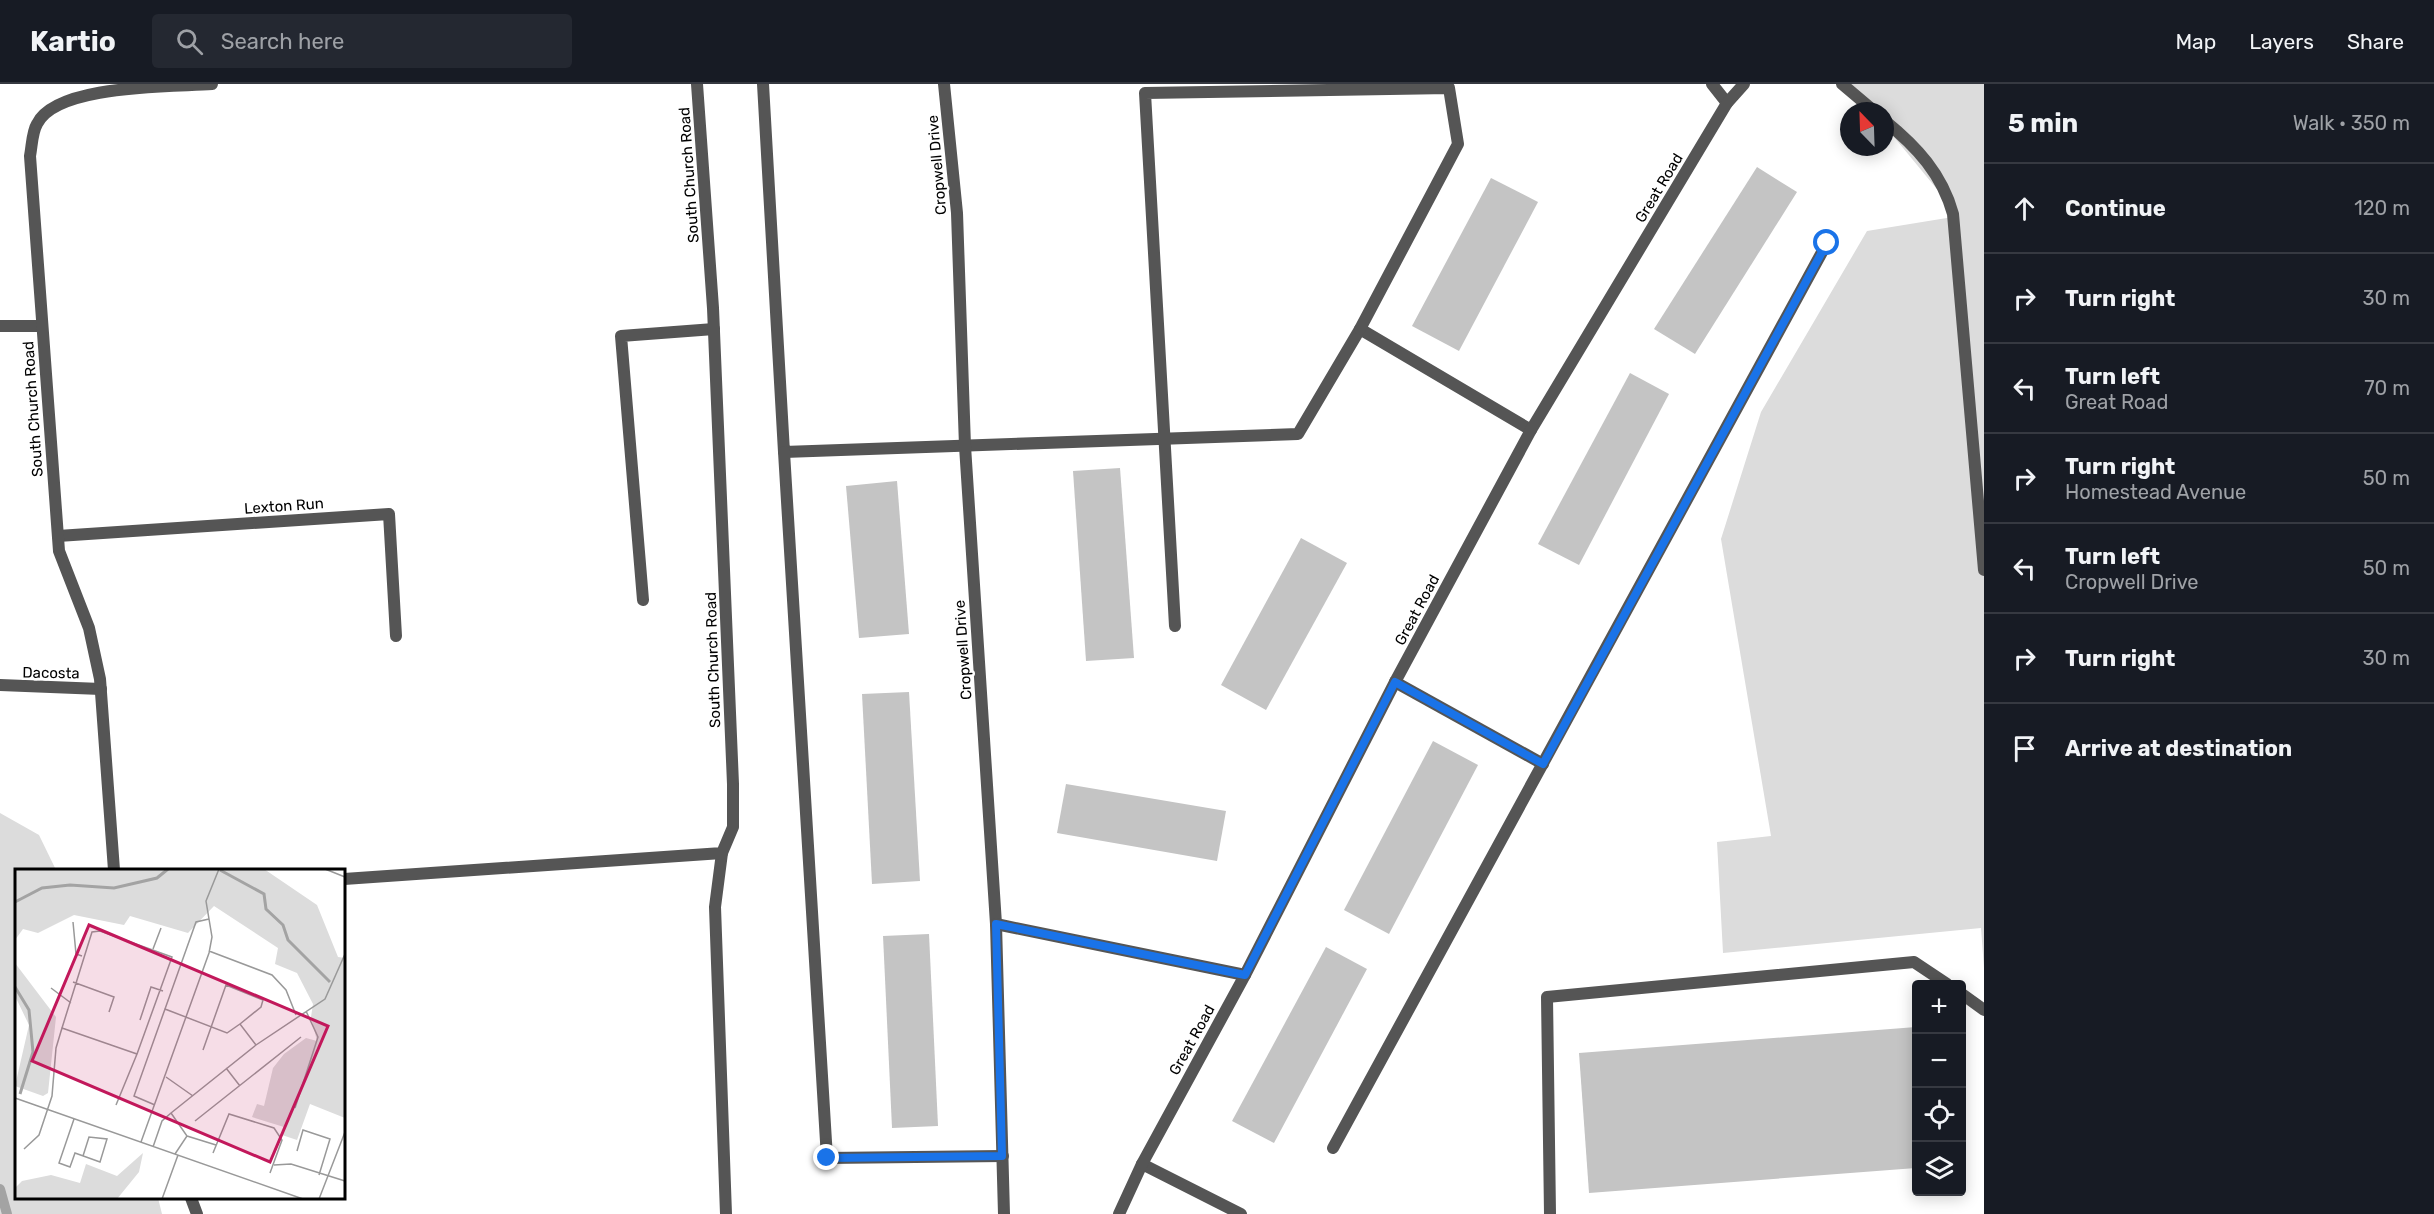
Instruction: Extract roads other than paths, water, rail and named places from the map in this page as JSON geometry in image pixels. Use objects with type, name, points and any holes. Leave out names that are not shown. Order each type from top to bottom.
[{"type":"street","name":"South Church Road","points":[[114,869],[101,689],[89,628],[59,551],[30,156],[37,123],[57,105],[90,93],[212,84]]},
{"type":"street","name":"South Church Road","points":[[698,84],[714,329],[733,784],[734,827],[722,853],[715,907],[726,1214]]},
{"type":"street","points":[[763,84],[827,1158],[1002,1156]]},
{"type":"street","name":"Cropwell Drive","points":[[945,84],[957,213],[965,446],[996,924],[1004,1214]]},
{"type":"street","points":[[1712,84],[1727,103]]},
{"type":"street","name":"Great Road","points":[[1119,1214],[1142,1164],[1245,975],[1395,682],[1531,429],[1727,103],[1744,84]]},
{"type":"street","points":[[1842,84],[1863,102]]},
{"type":"street","points":[[784,452],[1163,438],[1298,434],[1360,328],[1458,144],[1449,88],[1145,93],[1163,438],[1175,626]]},
{"type":"street","points":[[1894,129],[1928,163],[1947,190],[1953,214],[1984,570]]},
{"type":"street","points":[[1333,1148],[1827,243]]},
{"type":"street","points":[[0,326],[42,326]]},
{"type":"street","points":[[1360,328],[1531,429]]},
{"type":"street","points":[[644,600],[621,336],[714,329]]},
{"type":"street","name":"Lexton Run","points":[[58,536],[389,514],[396,636]]},
{"type":"street","points":[[1395,682],[1543,764]]},
{"type":"street","name":"Dacosta","points":[[0,685],[101,689]]},
{"type":"street","points":[[345,879],[722,853]]},
{"type":"street","points":[[996,924],[1245,975]]},
{"type":"street","points":[[1550,1214],[1547,997],[1914,962],[1941,980]]},
{"type":"street","points":[[1966,997],[1984,1010]]},
{"type":"street","points":[[1142,1164],[1241,1214]]},
{"type":"street","points":[[191,1199],[197,1214]]},
{"type":"waterway","points":[[0,1189],[7,1214]]}]
